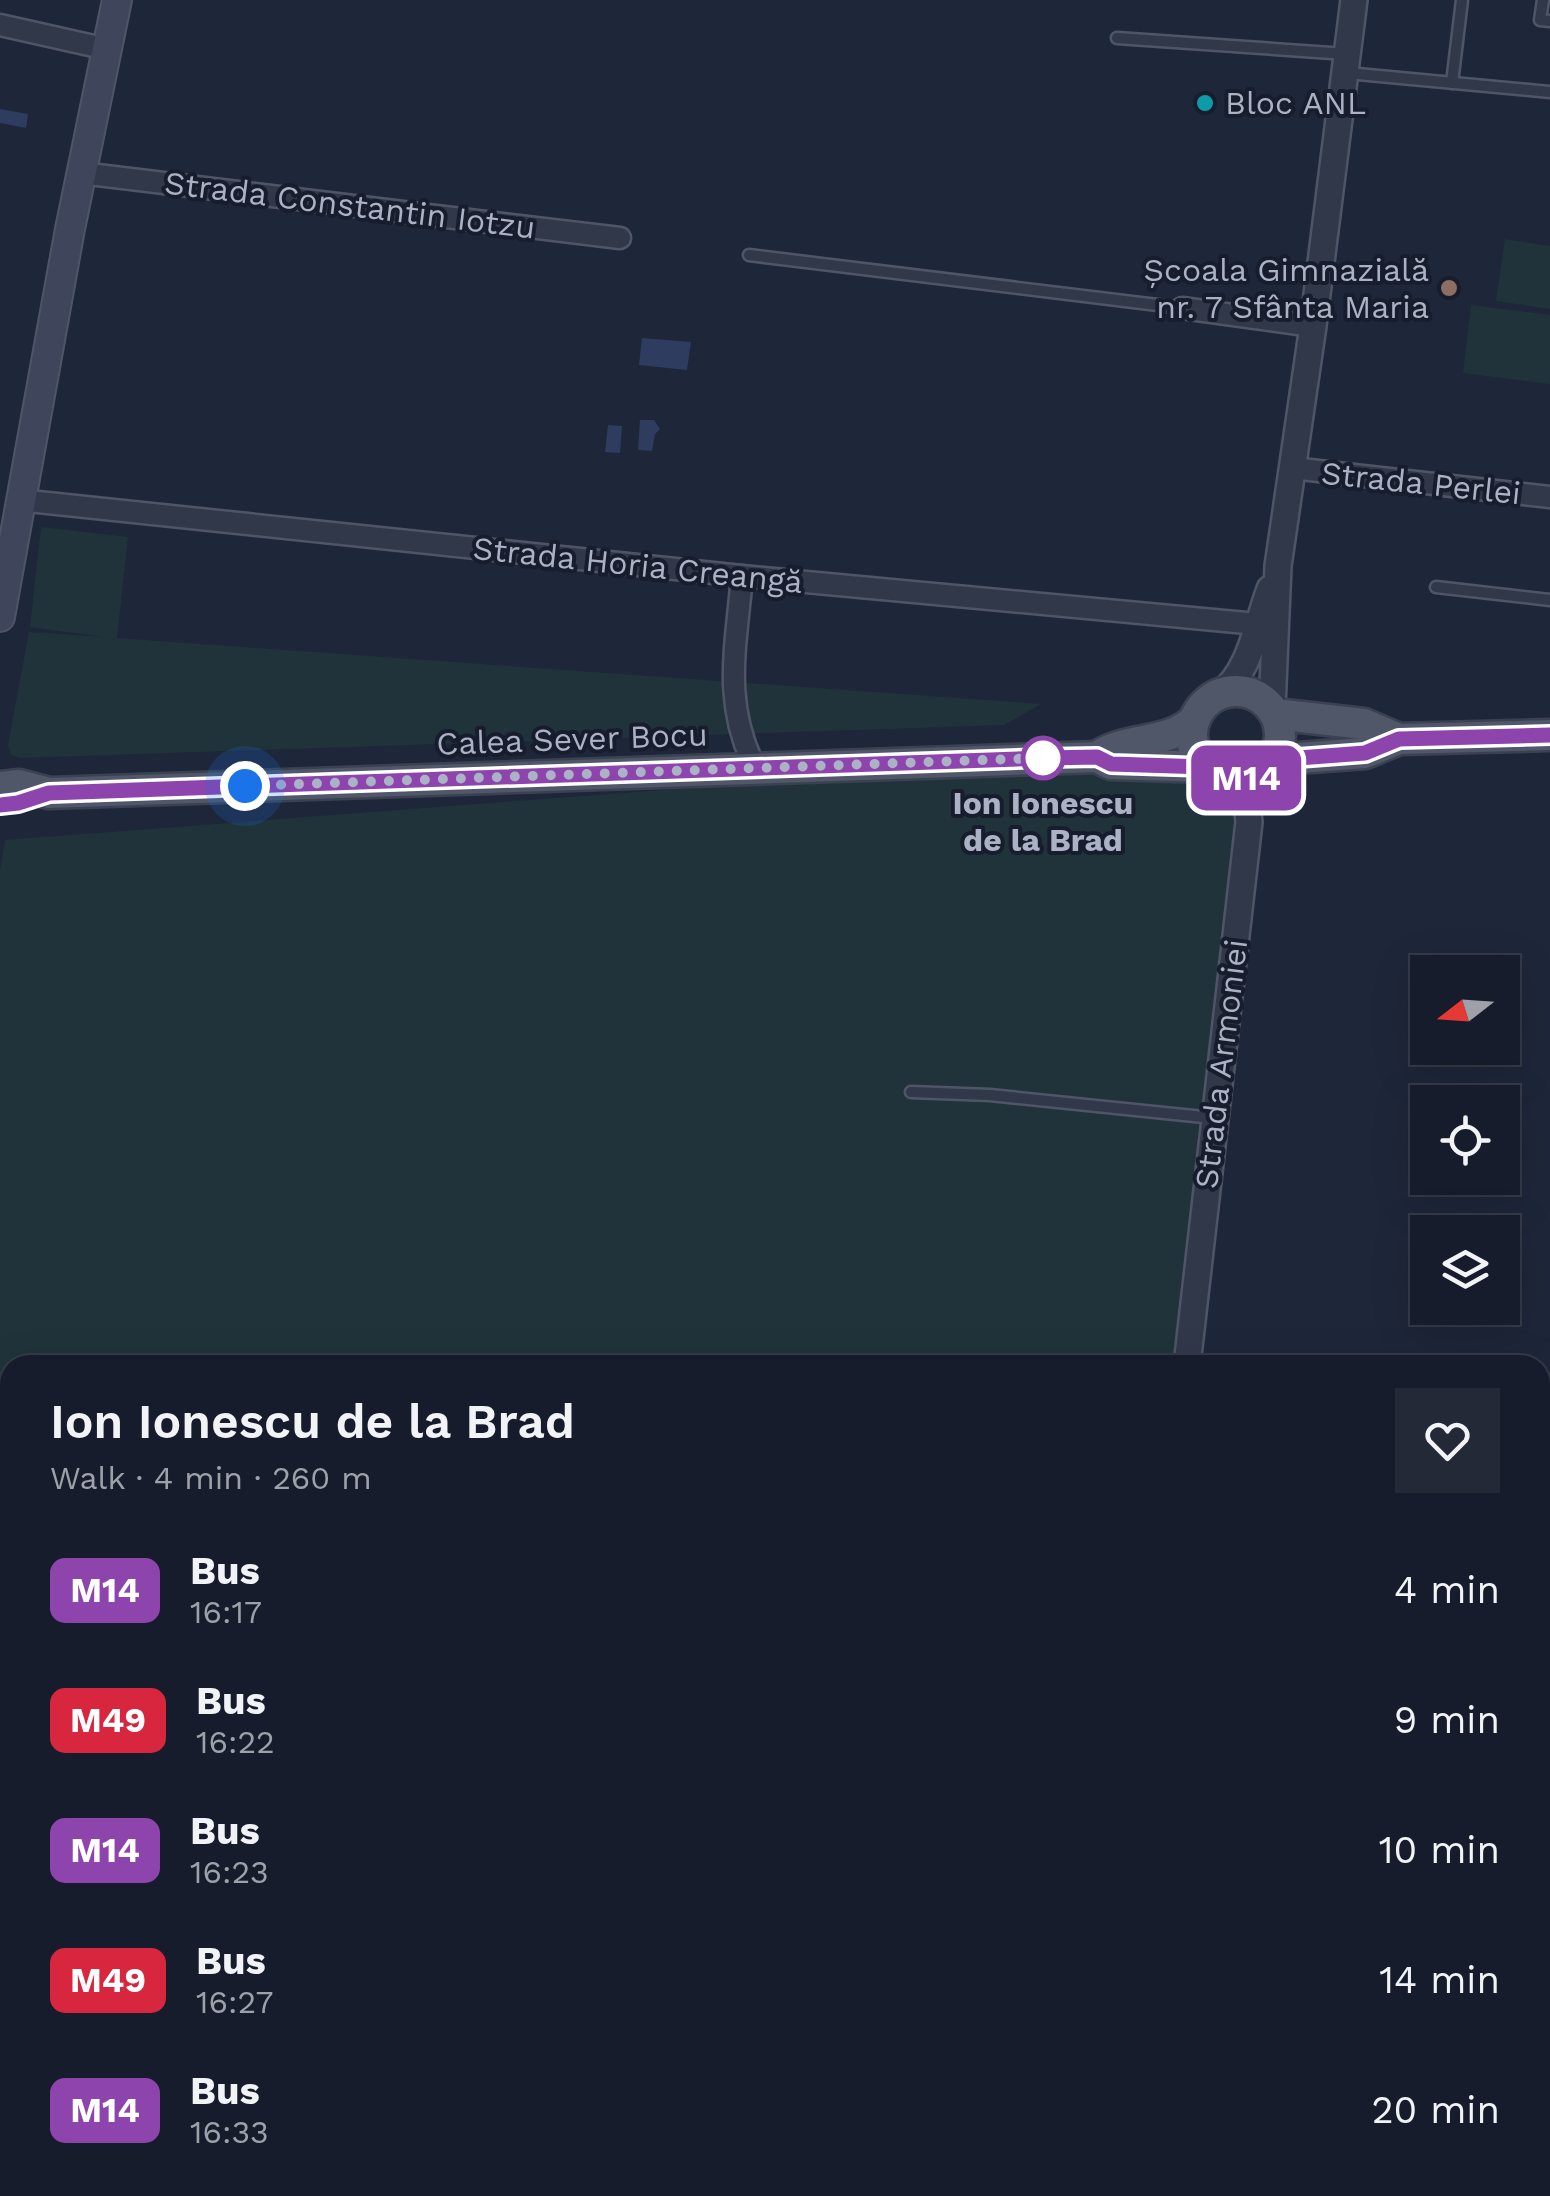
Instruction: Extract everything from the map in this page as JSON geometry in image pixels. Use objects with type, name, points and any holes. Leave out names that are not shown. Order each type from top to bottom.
[{"type":"main road","points":[[0,618],[81,172],[117,0]]},
{"type":"main road","points":[[1273,712],[1280,735],[1272,760],[1251,777],[1235,779],[1212,771],[1193,746],[1194,719],[1205,703],[1218,694],[1233,691],[1249,693],[1273,712],[1364,724],[1399,739]]},
{"type":"main road","name":"Calea Sever Bocu","points":[[1097,757],[1113,746],[1161,738],[1184,729],[1194,719]]},
{"type":"main road","points":[[1272,760],[1365,753],[1399,739],[1550,735]]},
{"type":"main road","name":"Calea Sever Bocu","points":[[0,787],[19,786],[49,793],[1097,757],[1111,764],[1212,771]]},
{"type":"main road","name":"Calea Sever Bocu","points":[[0,805],[49,793]]},
{"type":"street","points":[[1273,712],[1278,566],[1314,326],[1354,0]]},
{"type":"street","points":[[0,25],[107,49]]},
{"type":"street","name":"Strada Constantin Iotzu","points":[[81,172],[620,238]]},
{"type":"street","points":[[1182,308],[1314,326]]},
{"type":"street","name":"Strada Perlei","points":[[1292,468],[1550,497]]},
{"type":"street","name":"Strada Horia Creangă","points":[[19,500],[742,576],[1257,624]]},
{"type":"street","points":[[1218,694],[1239,675],[1278,566]]},
{"type":"street","points":[[742,576],[732,689],[741,738],[755,768]]},
{"type":"street","name":"Strada Armoniei","points":[[1188,1355],[1248,822],[1242,795],[1234,784],[1212,771]]},
{"type":"lane","points":[[1452,82],[1462,0]]},
{"type":"lane","points":[[1543,0],[1540,20],[1550,21]]},
{"type":"lane","points":[[1117,38],[1346,63],[1452,82],[1550,92]]},
{"type":"lane","points":[[749,255],[1182,308]]},
{"type":"lane","points":[[1436,587],[1550,600]]},
{"type":"lane","points":[[911,1092],[990,1095],[1214,1118]]},
{"type":"shaded area","points":[[1505,239],[1550,246],[1550,309],[1496,301]]},
{"type":"shaded area","points":[[1471,305],[1550,315],[1550,384],[1463,373]]},
{"type":"shaded area","points":[[41,527],[128,537],[117,638],[1041,704],[1004,725],[20,758],[11,755],[8,745],[29,632],[104,637],[30,627]]},
{"type":"shaded area","points":[[1196,754],[1246,803],[1186,1355],[0,1355],[0,870],[5,840],[1097,757]]},
{"type":"water","points":[[0,109],[28,114],[26,128],[0,123]]},
{"type":"water","points":[[642,338],[691,342],[687,370],[639,365]]},
{"type":"water","points":[[640,420],[654,420],[660,429],[652,451],[638,450]]},
{"type":"water","points":[[608,425],[622,426],[620,453],[605,452]]},
{"type":"bus line","name":"M14","points":[[0,805],[49,793],[1045,758],[1097,757],[1111,764],[1206,767],[1219,776],[1235,779],[1256,774],[1272,760],[1365,753],[1399,739],[1550,735]]},
{"type":"place","name":"Bloc ANL","points":[[1205,103]]},
{"type":"place","name":"Școala Gimnazială nr. 7 Sfânta Maria","points":[[1449,288]]},
{"type":"place","name":"Ion Ionescu de la Brad","points":[[1043,758]]},
{"type":"route","points":[[245,786],[1043,758]]}]
